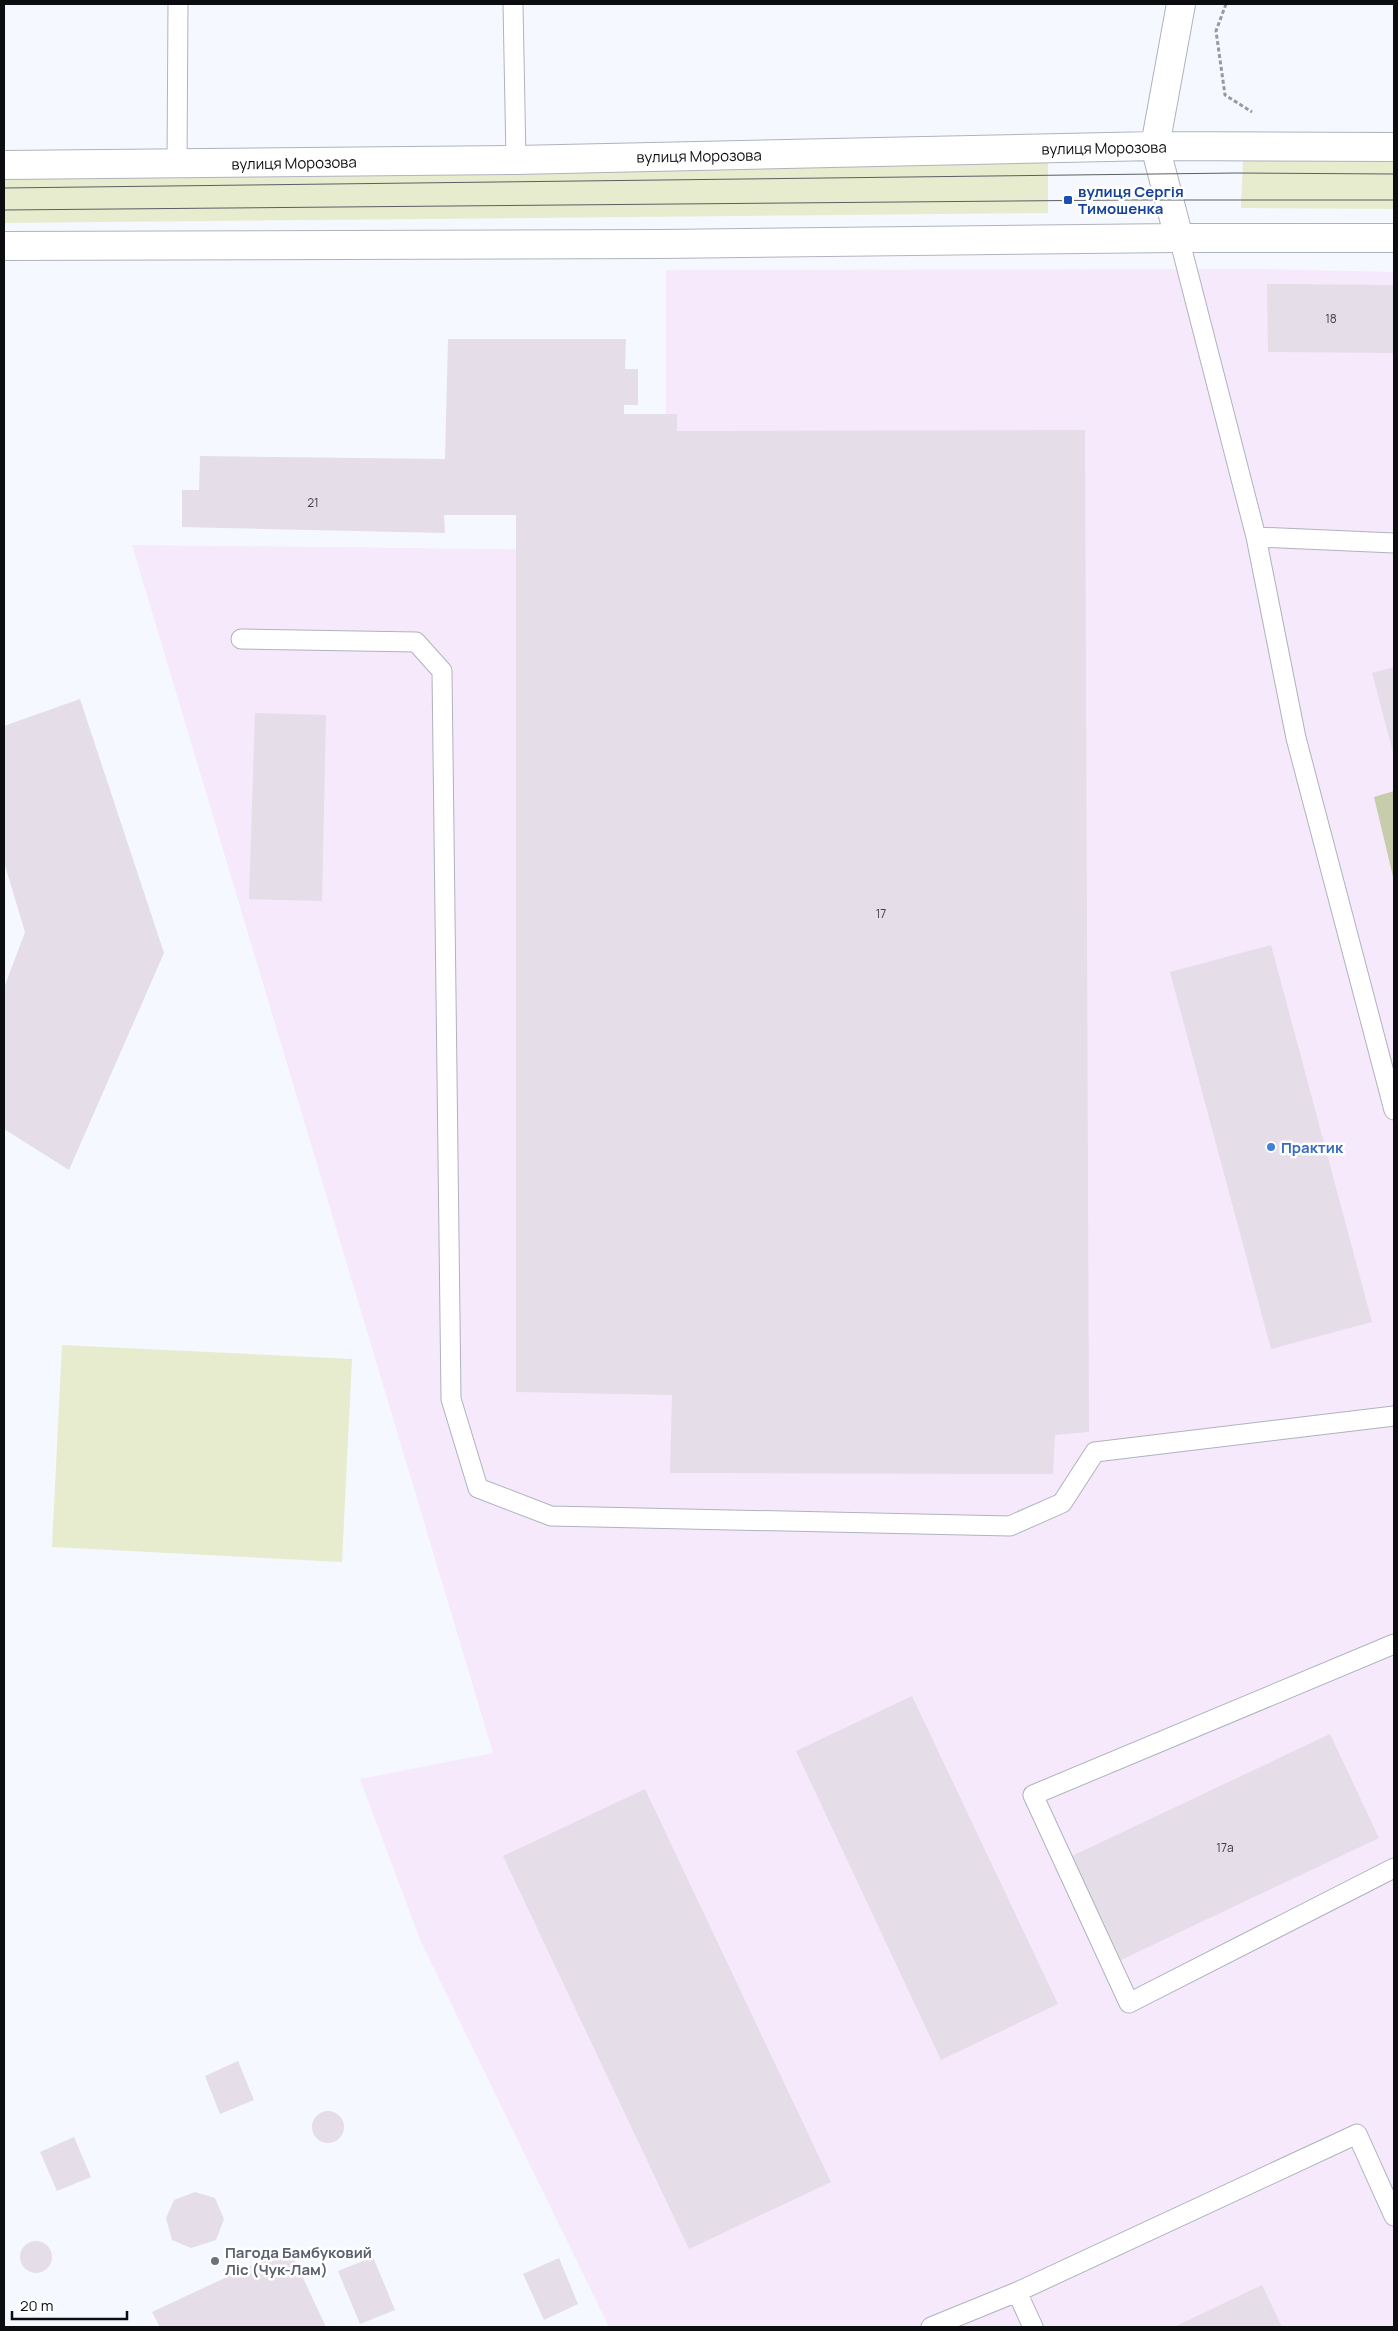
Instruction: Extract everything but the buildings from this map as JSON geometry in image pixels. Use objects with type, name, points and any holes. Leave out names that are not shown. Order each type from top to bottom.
[{"type":"main road","points":[[1179,238],[1155,146],[1181,4]]},
{"type":"main road","name":"вулиця Морозова","points":[[4,165],[516,160],[1155,146],[1394,148]]},
{"type":"main road","points":[[4,246],[662,244],[1179,238],[1394,238]]},
{"type":"lane","points":[[177,164],[178,4]]},
{"type":"lane","points":[[513,4],[516,160]]},
{"type":"lane","points":[[1179,238],[1256,537],[1296,738],[1394,1110]]},
{"type":"lane","points":[[1256,537],[1394,543]]},
{"type":"lane","points":[[241,639],[416,642],[442,672],[451,1399],[478,1488],[550,1516],[1010,1526],[1062,1503],[1095,1452],[1394,1416]]},
{"type":"lane","points":[[1394,1644],[1033,1796],[1129,2003],[1394,1868]]},
{"type":"lane","points":[[931,2327],[1017,2292],[1357,2134],[1394,2216]]},
{"type":"lane","points":[[1017,2292],[1033,2327]]},
{"type":"path","points":[[1226,4],[1216,31],[1225,95],[1256,115]]},
{"type":"shaded area","points":[[1259,269],[1394,272],[1394,2327],[609,2327],[421,1942],[360,1779],[493,1753],[132,545],[666,551],[666,270]]},
{"type":"green space","points":[[1243,160],[1394,161],[1394,209],[1241,208]]},
{"type":"green space","points":[[1048,161],[1048,213],[4,223],[4,174]]},
{"type":"green space","points":[[1394,791],[1394,881],[1374,797]]},
{"type":"green space","points":[[62,1345],[352,1359],[342,1562],[52,1547]]},
{"type":"tram line","points":[[4,188],[1236,173],[1394,174]]},
{"type":"tram line","points":[[4,210],[1125,200],[1394,200]]},
{"type":"place","name":"вулиця Сергія Тимошенка","points":[[1068,200]]},
{"type":"place","name":"Практик","points":[[1271,1147]]},
{"type":"place","name":"Пагода Бамбуковий Ліс (Чук-Лам)","points":[[215,2261]]}]
